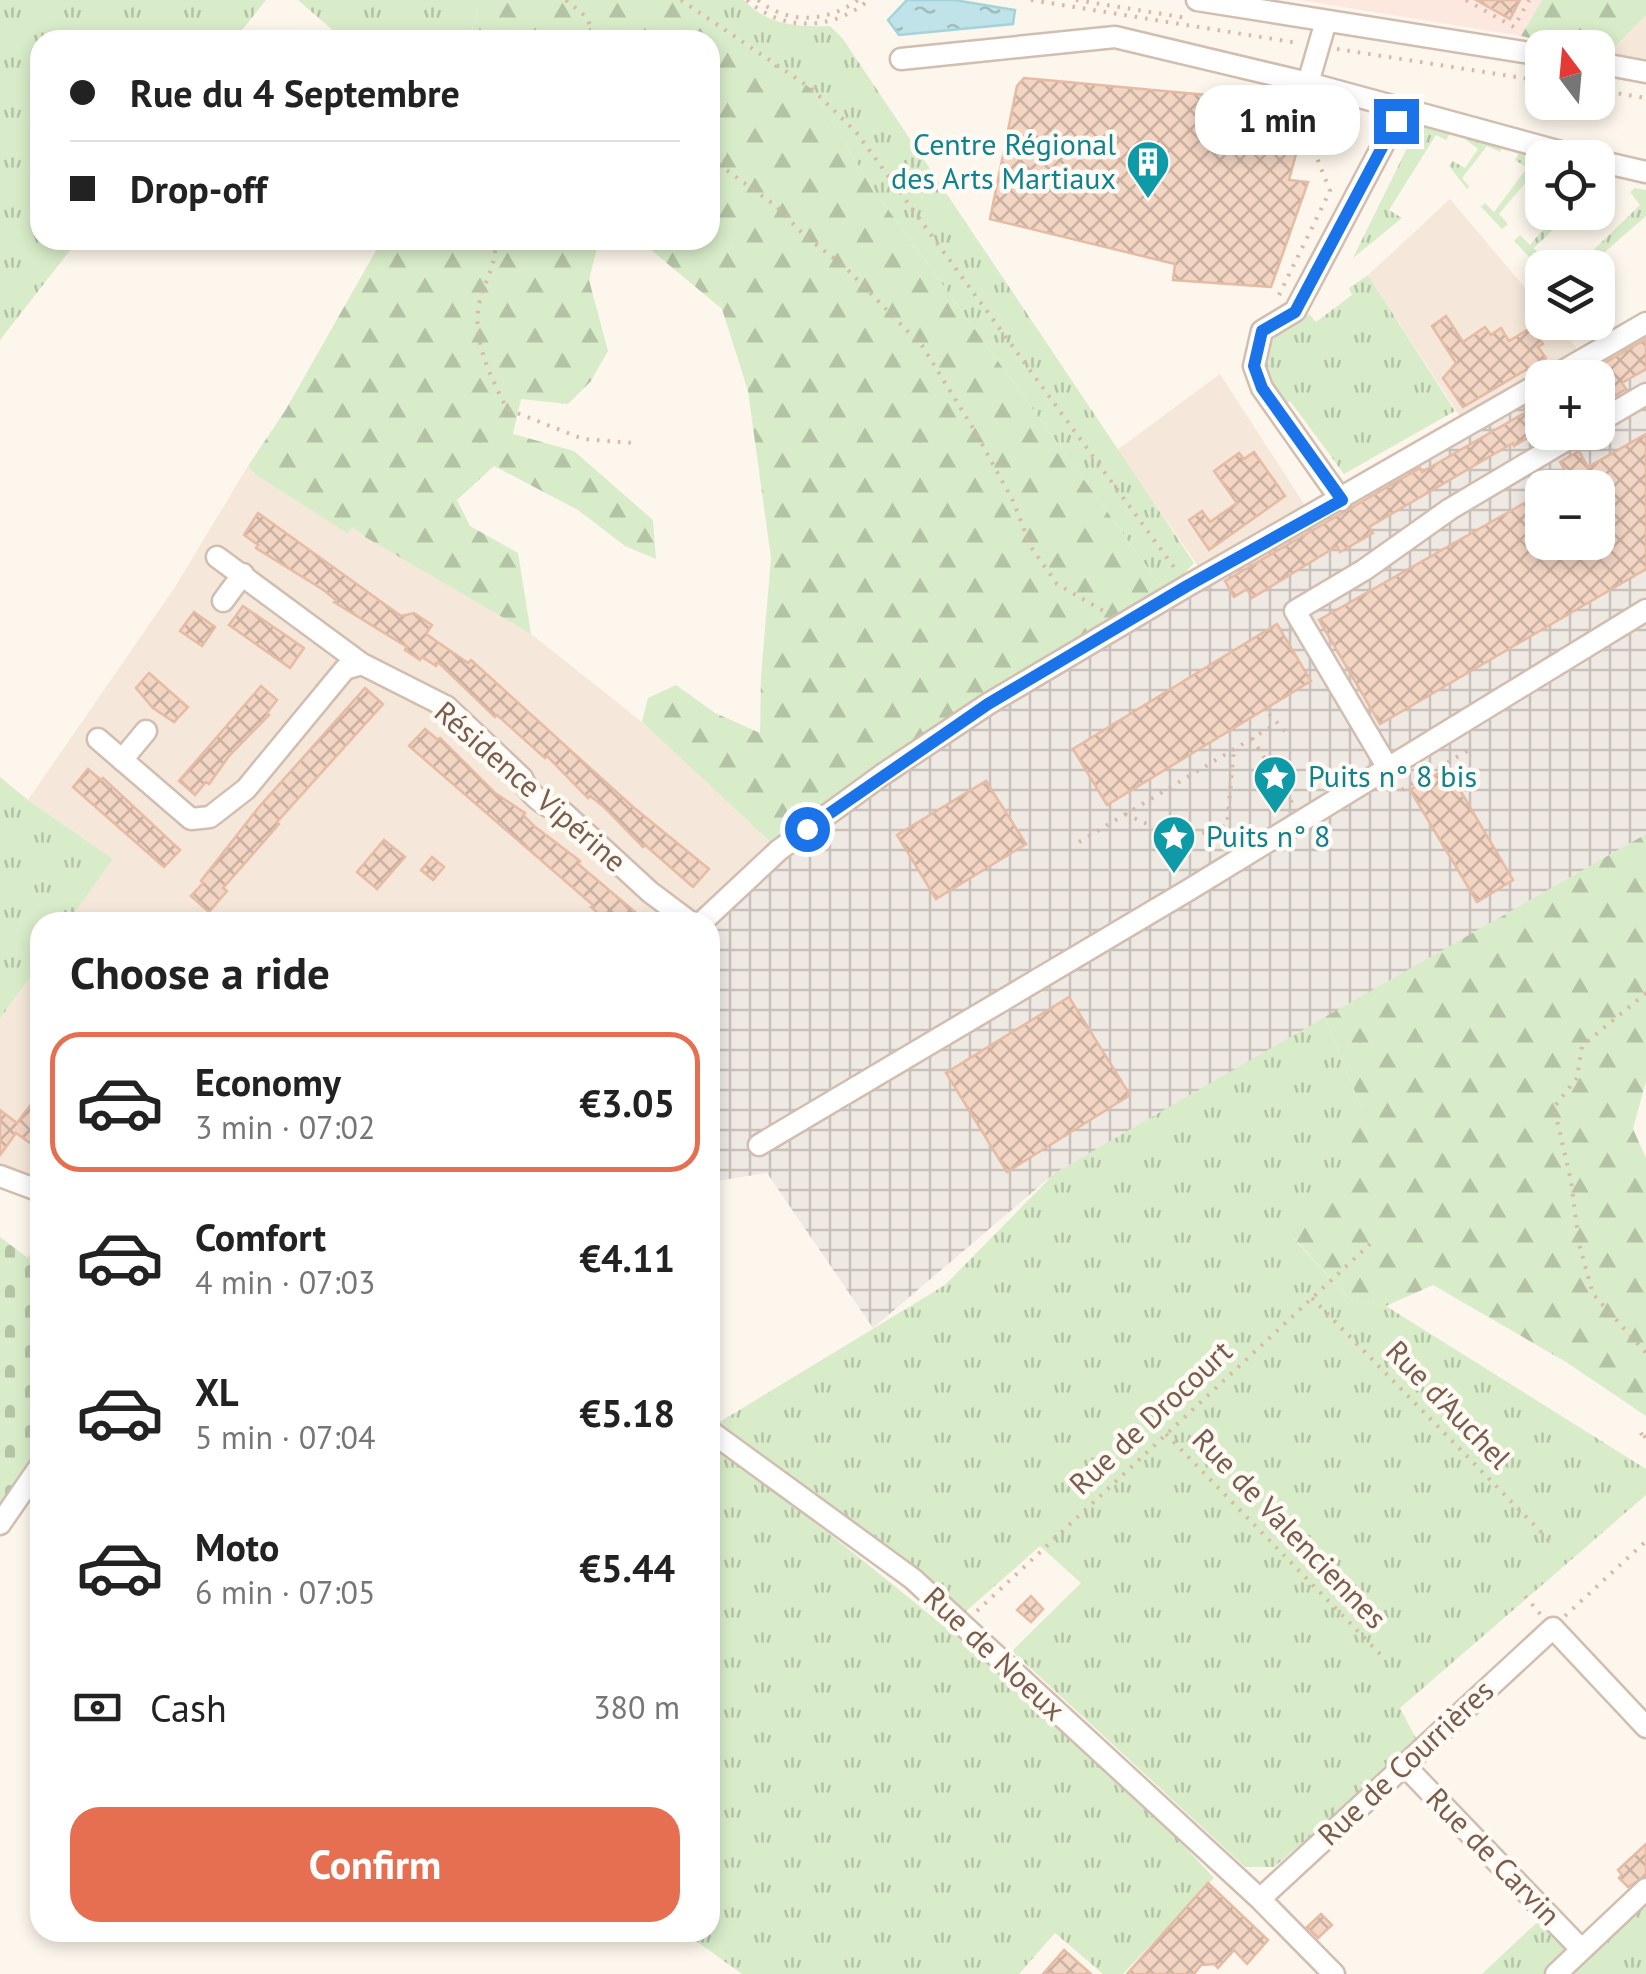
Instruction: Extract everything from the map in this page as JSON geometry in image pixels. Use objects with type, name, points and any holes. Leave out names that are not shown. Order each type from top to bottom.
[{"type":"street","points":[[1197,0],[1525,52]]},
{"type":"street","points":[[1308,83],[1326,21]]},
{"type":"street","points":[[901,59],[1107,37],[1308,83],[1525,142]]},
{"type":"street","points":[[1615,67],[1646,72]]},
{"type":"street","points":[[1342,500],[1262,388],[1254,366],[1262,331],[1295,312],[1403,107]]},
{"type":"street","points":[[1615,166],[1646,172]]},
{"type":"street","points":[[1582,360],[1646,323]]},
{"type":"street","points":[[713,912],[779,850],[988,704],[1525,392]]},
{"type":"street","points":[[1615,412],[1646,394]]},
{"type":"street","points":[[1388,768],[1295,611],[1364,570],[1450,509],[1550,450]]},
{"type":"street","name":"Résidence Vipérine","points":[[217,557],[362,664],[446,706],[548,808],[564,813],[677,912]]},
{"type":"street","points":[[224,600],[243,574]]},
{"type":"street","points":[[759,1145],[1646,610]]},
{"type":"street","points":[[98,740],[191,818],[210,817],[246,789],[345,669],[362,664]]},
{"type":"street","points":[[122,760],[146,731]]},
{"type":"street","points":[[0,1176],[30,1187]]},
{"type":"street","name":"Rue de Noeux","points":[[720,1438],[914,1579],[1260,1899],[1334,1974]]},
{"type":"street","points":[[0,1524],[30,1480]]},
{"type":"street","points":[[1552,1628],[1646,1727]]},
{"type":"street","name":"Rue de Courrières","points":[[1260,1899],[1552,1628]]},
{"type":"street","name":"Rue de Carvin","points":[[1404,1765],[1581,1949]]},
{"type":"street","points":[[1556,1974],[1646,1889]]},
{"type":"path","points":[[566,0],[593,30]]},
{"type":"path","points":[[681,0],[812,89],[856,132],[1187,586]]},
{"type":"path","points":[[747,0],[760,12],[793,24],[827,24],[855,12],[869,0]]},
{"type":"path","points":[[758,0],[775,12],[806,18],[828,16],[858,0]]},
{"type":"path","points":[[1031,0],[1525,78]]},
{"type":"path","points":[[1466,0],[1514,27],[1529,0]]},
{"type":"path","points":[[1615,93],[1646,98]]},
{"type":"path","points":[[1278,296],[1330,191],[1312,145],[1370,99]]},
{"type":"path","points":[[720,165],[776,206],[806,238],[844,266],[923,347],[976,433],[1032,547],[1057,584],[1124,623]]},
{"type":"path","points":[[496,250],[478,310],[484,362],[507,409],[583,439],[634,443]]},
{"type":"path","points":[[1269,714],[1286,732]]},
{"type":"path","points":[[1079,842],[1276,724]]},
{"type":"path","points":[[1252,738],[1298,812]]},
{"type":"path","points":[[1402,790],[1472,748]]},
{"type":"path","points":[[1125,814],[1183,840],[1227,825],[1234,749]]},
{"type":"path","points":[[1646,993],[1582,1046],[1577,1078],[1554,1107],[1571,1181],[1579,1244],[1593,1294],[1646,1353]]},
{"type":"path","name":"Rue de Drocourt","points":[[961,1623],[996,1596],[1370,1244]]},
{"type":"path","name":"Rue d'Auchel","points":[[1312,1298],[1551,1542]]},
{"type":"path","name":"Rue de Valenciennes","points":[[1166,1434],[1380,1655]]},
{"type":"path","points":[[1525,1596],[1552,1628],[1646,1541]]},
{"type":"shaded area","points":[[1300,0],[1542,0],[1521,36]]},
{"type":"shaded area","points":[[1646,15],[1646,72],[1615,58],[1615,47]]},
{"type":"shaded area","points":[[1450,199],[1525,288],[1525,340],[1570,340],[1580,360],[1525,360],[1525,392],[1466,426],[1368,275]]},
{"type":"shaded area","points":[[1646,323],[1646,834],[1055,1173],[873,1328],[767,1173],[720,1180],[720,912],[779,850],[882,775],[1525,392],[1525,450],[1615,450],[1615,360],[1581,360]]},
{"type":"shaded area","points":[[1220,374],[1306,507],[1205,576],[1117,450]]},
{"type":"shaded area","points":[[248,466],[346,532],[353,526],[365,537],[531,634],[642,722],[779,850],[713,912],[75,912],[113,859],[28,800],[175,587]]},
{"type":"shaded area","points":[[30,977],[30,1187],[0,1176],[0,1019]]},
{"type":"green space","points":[[0,0],[266,0],[242,30],[30,30],[30,250],[70,250],[0,340]]},
{"type":"green space","points":[[298,0],[468,0],[478,7],[472,30],[332,30]]},
{"type":"green space","points":[[468,0],[681,0],[812,89],[871,186],[1169,597],[779,850],[642,722],[648,698],[676,685],[715,713],[760,733],[771,558],[748,391],[722,309],[651,250],[720,250],[720,30],[472,30],[478,8]]},
{"type":"green space","points":[[681,0],[744,0],[762,15],[794,25],[830,26],[843,39],[1194,563],[1166,593],[871,186],[812,89]]},
{"type":"green space","points":[[1542,0],[1646,0],[1646,15],[1615,47],[1615,30],[1525,30],[1525,37],[1521,36]]},
{"type":"green space","points":[[1420,122],[1451,132],[1446,140],[1436,135],[1389,210],[1402,218],[1353,258]]},
{"type":"green space","points":[[1468,137],[1502,148],[1500,152],[1487,146],[1462,178],[1469,186],[1467,189],[1449,166],[1453,161],[1465,168],[1478,149],[1466,140]]},
{"type":"green space","points":[[1519,153],[1525,155],[1525,167],[1515,160]]},
{"type":"green space","points":[[1525,171],[1525,183],[1499,214],[1508,224],[1502,229],[1481,207],[1485,203],[1494,212]]},
{"type":"green space","points":[[1635,188],[1646,190],[1646,216],[1607,250],[1594,250],[1640,205],[1630,192]]},
{"type":"green space","points":[[1543,230],[1553,230],[1536,250],[1525,252],[1514,241],[1520,235],[1530,245]]},
{"type":"green space","points":[[376,250],[596,250],[589,280],[608,351],[591,381],[568,404],[521,399],[513,434],[574,451],[653,520],[656,559],[625,546],[578,510],[494,466],[457,500],[470,526],[518,553],[531,634],[353,527],[347,533],[256,475],[248,466],[285,411]]},
{"type":"green space","points":[[1368,275],[1455,411],[1344,474],[1290,401],[1283,404],[1263,361],[1265,351],[1280,334],[1309,314],[1316,322],[1352,295],[1349,288]]},
{"type":"green space","points":[[0,777],[113,859],[75,912],[30,912],[30,977],[0,1019]]},
{"type":"green space","points":[[1646,834],[1646,1081],[1633,1129],[1646,1158],[1646,1416],[1566,1362],[1433,1285],[1386,1306],[1349,1299],[1293,1237],[1350,1174],[1333,1136],[1362,1109],[1325,1017]]},
{"type":"green space","points":[[1325,1017],[1362,1109],[1351,1174],[1293,1238],[1349,1299],[1386,1306],[1646,1469],[1646,1495],[1400,1708],[1419,1744],[1274,1867],[1245,1867],[1012,1651],[1081,1583],[1040,1546],[964,1613],[900,1559],[720,1424],[945,1285],[1055,1173]]},
{"type":"green space","points":[[0,1237],[28,1258],[30,1254],[30,1466],[0,1510]]},
{"type":"green space","points":[[720,1449],[907,1596],[1035,1704],[1097,1760],[1214,1878],[1123,1974],[1103,1974],[1055,1933],[1019,1974],[742,1974],[698,1942],[720,1942]]},
{"type":"green space","points":[[1646,1889],[1646,1974],[1482,1974],[1547,1913],[1581,1948]]},
{"type":"water","points":[[907,0],[954,0],[1015,10],[1013,24],[899,35],[888,20]]},
{"type":"building","points":[[1476,0],[1520,0],[1510,19]]},
{"type":"building","name":"Centre Régional des Arts Martiaux","points":[[1024,78],[1250,99],[1305,121],[1289,180],[1308,182],[1271,287],[1173,280],[1175,264],[990,219],[1017,86]]},
{"type":"building","points":[[1446,316],[1463,342],[1485,327],[1491,335],[1501,328],[1509,341],[1525,331],[1525,340],[1540,340],[1543,344],[1538,347],[1546,358],[1525,360],[1525,370],[1463,407],[1443,378],[1456,363],[1432,326]]},
{"type":"building","points":[[1646,339],[1646,369],[1622,383],[1626,389],[1615,396],[1615,360],[1610,360]]},
{"type":"building","points":[[1525,413],[1525,439],[1369,527],[1373,533],[1340,552],[1337,546],[1252,598],[1247,589],[1234,597],[1225,581],[1420,468],[1422,472]]},
{"type":"building","points":[[1646,434],[1646,569],[1380,724],[1319,620],[1525,503],[1525,560],[1615,560],[1615,470],[1565,470],[1560,462],[1579,451],[1588,467]]},
{"type":"building","points":[[1254,452],[1285,496],[1209,550],[1189,520],[1202,511],[1210,522],[1237,503],[1214,471],[1239,453],[1244,459]]},
{"type":"building","points":[[258,513],[401,616],[414,613],[432,625],[426,634],[468,663],[471,660],[633,807],[709,869],[693,887],[643,847],[603,806],[588,798],[547,756],[495,717],[438,662],[436,666],[422,657],[420,660],[405,650],[407,647],[256,548],[258,545],[244,535]]},
{"type":"building","points":[[243,606],[304,648],[290,668],[229,625]]},
{"type":"building","points":[[194,612],[215,627],[202,646],[180,631]]},
{"type":"building","points":[[1277,624],[1311,681],[1107,805],[1073,749]]},
{"type":"building","points":[[149,673],[188,707],[174,722],[153,708],[136,688]]},
{"type":"building","points":[[261,686],[277,700],[269,715],[195,795],[179,781]]},
{"type":"building","points":[[365,688],[383,704],[277,822],[223,888],[227,891],[209,912],[191,896],[201,881],[259,807]]},
{"type":"building","points":[[425,729],[440,738],[495,793],[525,813],[534,826],[580,861],[578,864],[635,912],[597,912],[409,746]]},
{"type":"building","points":[[1447,768],[1513,880],[1477,902],[1410,790]]},
{"type":"building","points":[[88,769],[103,778],[180,850],[164,867],[73,787]]},
{"type":"building","points":[[986,781],[1026,844],[936,899],[897,835]]},
{"type":"building","points":[[384,840],[405,857],[377,889],[357,872]]},
{"type":"building","points":[[432,857],[444,867],[433,880],[421,870]]},
{"type":"building","points":[[1069,997],[1130,1095],[1007,1172],[946,1073]]},
{"type":"building","points":[[30,1105],[30,1143],[16,1133],[0,1155],[0,1110],[17,1123]]},
{"type":"building","points":[[1031,1596],[1043,1609],[1031,1622],[1017,1610]]},
{"type":"building","points":[[1646,1844],[1646,1876],[1628,1887],[1619,1878],[1622,1875],[1618,1870]]},
{"type":"building","points":[[1208,1883],[1268,1940],[1247,1964],[1234,1950],[1218,1968],[1214,1964],[1201,1965],[1194,1974],[1127,1974]]},
{"type":"building","points":[[1321,1914],[1332,1925],[1318,1938],[1307,1927]]},
{"type":"building","points":[[1064,1950],[1091,1974],[1043,1974]]},
{"type":"place","name":"Centre Régional des Arts Martiaux","points":[[1148,200]]},
{"type":"place","name":"Puits n° 8 bis","points":[[1275,815]]},
{"type":"place","name":"Puits n° 8","points":[[1174,875]]},
{"type":"route","points":[[807,829],[988,704],[1342,500],[1262,388],[1254,366],[1262,331],[1295,312],[1396,121]]}]
